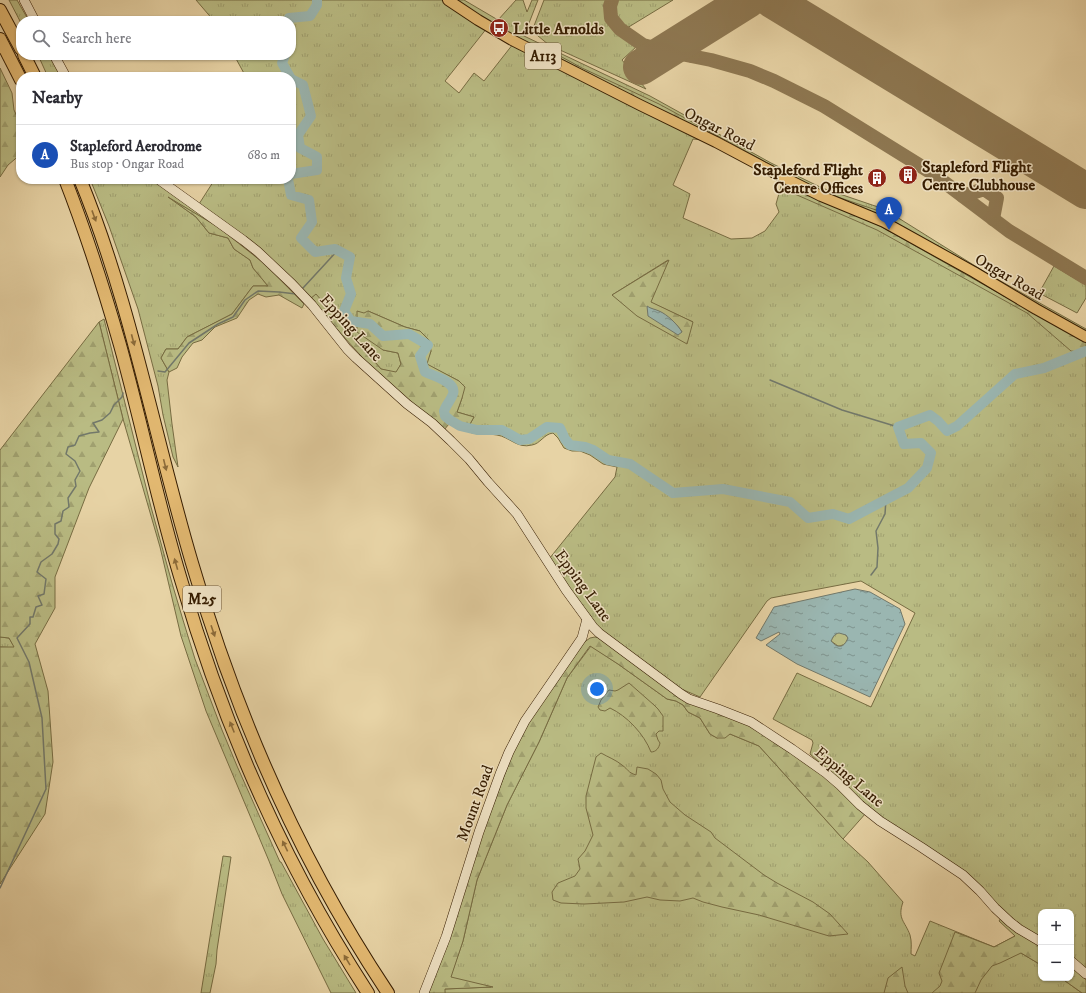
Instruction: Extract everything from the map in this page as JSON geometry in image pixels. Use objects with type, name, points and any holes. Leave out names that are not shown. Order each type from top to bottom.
[{"type":"highway","points":[[0,10],[16,40]]},
{"type":"highway","points":[[0,39],[17,72]]},
{"type":"highway","points":[[26,60],[32,72]]},
{"type":"highway","name":"M25","points":[[67,184],[89,243],[106,299],[173,554],[218,693],[252,775],[286,849],[327,927],[368,993]]},
{"type":"highway","name":"M25","points":[[82,184],[103,240],[121,297],[139,360],[189,554],[208,618],[238,700],[272,782],[306,854],[344,923],[388,993]]},
{"type":"main road","name":"Ongar Road","points":[[448,0],[512,40],[821,196],[884,222],[1086,337]]},
{"type":"street","points":[[24,0],[32,16]]},
{"type":"street","points":[[57,60],[63,72]]},
{"type":"street","name":"Epping Lane","points":[[165,184],[243,240],[262,256],[312,305],[356,358],[451,441],[469,459],[517,514],[566,590],[587,619],[600,633],[689,699],[751,722],[792,749],[828,775],[847,791],[860,805],[880,821],[921,846],[963,875],[1010,922],[1038,940]]},
{"type":"street","name":"Mount Road","points":[[424,993],[446,937],[479,832],[509,752],[525,721],[582,638],[587,619]]},
{"type":"street","points":[[582,638],[600,633]]},
{"type":"street","points":[[1074,964],[1086,974]]},
{"type":"green space","points":[[9,0],[17,0],[26,16],[17,16]]},
{"type":"green space","points":[[196,0],[464,0],[498,20],[516,0],[523,0],[527,12],[532,0],[538,0],[524,36],[650,96],[771,163],[822,188],[884,209],[988,274],[1086,329],[1086,970],[1074,960],[1074,909],[1038,909],[1038,936],[1022,926],[882,819],[810,754],[813,743],[812,740],[773,719],[797,673],[871,707],[915,613],[861,581],[771,598],[767,601],[700,697],[679,688],[596,626],[549,559],[615,477],[617,467],[603,464],[590,455],[580,451],[572,451],[564,448],[553,433],[547,435],[535,444],[527,446],[518,444],[502,436],[478,434],[466,431],[474,417],[457,412],[462,398],[459,381],[426,364],[431,351],[420,331],[405,327],[368,311],[383,350],[398,353],[401,364],[396,373],[381,369],[316,295],[310,299],[199,204],[212,184],[296,184],[296,72],[243,72],[237,60],[296,60],[296,16],[210,16]],"holes":[[[487,28],[513,44],[484,81],[474,73],[459,93],[445,81]],[[693,139],[703,140],[782,183],[776,204],[779,212],[765,231],[752,238],[731,239],[683,218],[690,194],[673,185]],[[668,260],[650,302],[693,322],[612,295]]]},
{"type":"green space","points":[[544,0],[606,0],[605,13],[612,28],[625,39],[637,46],[622,60],[646,89],[549,45],[532,31]]},
{"type":"green space","points":[[616,0],[673,0],[627,28],[616,16]]},
{"type":"green space","points":[[538,44],[582,68],[659,104],[823,192],[879,211],[881,216],[828,197],[554,55]]},
{"type":"green space","points":[[40,60],[52,60],[59,72],[46,72]]},
{"type":"green space","points":[[0,68],[12,93],[16,114],[16,158],[8,165],[0,177]]},
{"type":"green space","points":[[782,183],[880,226],[1086,341],[1086,353],[1071,351],[1027,313],[877,230],[781,188]]},
{"type":"green space","points":[[92,184],[161,184],[218,227],[174,201],[196,217],[209,233],[228,238],[234,249],[250,260],[253,268],[268,286],[253,286],[232,314],[187,337],[178,349],[166,349],[161,358],[169,372],[167,380],[178,467],[173,457],[158,386],[138,309],[109,226]]},
{"type":"green space","points":[[168,197],[218,227],[266,265],[304,304],[302,308],[279,295],[266,297],[258,294],[249,300],[237,318],[215,327],[202,340],[193,343],[182,357],[177,368],[169,372],[161,358],[166,349],[178,349],[187,337],[232,314],[253,286],[268,286],[253,268],[250,260],[234,249],[228,238],[209,233],[196,217]]},
{"type":"green space","points":[[669,260],[651,302],[693,322],[687,344],[637,316],[612,295]],"holes":[[[647,307],[666,316],[675,323],[682,332]]]},
{"type":"green space","points":[[1054,266],[1086,285],[1086,298],[1077,313],[1039,293]]},
{"type":"green space","points":[[316,294],[381,369],[396,372],[401,364],[398,353],[383,350],[357,332],[357,311],[364,313],[368,311],[405,327],[420,331],[430,341],[431,351],[427,364],[459,381],[465,387],[457,412],[474,417],[466,431],[449,424],[444,430],[370,366],[310,299]]},
{"type":"green space","points":[[104,319],[151,507],[195,659],[237,766],[280,862],[323,939],[356,993],[331,993],[282,894],[206,711],[181,636],[160,547],[123,419],[99,322]]},
{"type":"green space","points":[[99,322],[123,419],[89,488],[55,577],[55,608],[35,644],[48,691],[53,762],[45,814],[0,884],[0,647],[14,647],[9,638],[0,637],[0,450]]},
{"type":"green space","points":[[839,632],[846,635],[848,638],[844,644],[838,646],[831,641]]},
{"type":"green space","points":[[0,637],[9,638],[15,648],[0,647]]},
{"type":"green space","points":[[590,638],[600,638],[664,685],[750,724],[840,786],[866,813],[843,839],[759,746],[730,734],[725,738],[717,738],[710,734],[700,718],[688,712],[683,705],[676,701],[667,699],[590,646],[567,678],[539,742],[507,805],[477,880],[463,941],[451,977],[493,987],[445,989],[445,993],[427,993],[484,829],[520,734],[583,643]]},
{"type":"green space","points":[[591,646],[667,699],[676,701],[683,705],[688,712],[700,718],[710,734],[717,738],[730,734],[759,746],[843,839],[868,862],[903,902],[901,916],[910,935],[911,954],[915,956],[930,921],[994,947],[1015,936],[1021,953],[1038,963],[1038,981],[1065,981],[1082,993],[445,993],[444,989],[491,987],[450,978],[463,941],[477,880],[507,805],[539,742],[567,678]]},
{"type":"green space","points":[[629,683],[654,705],[663,716],[663,731],[659,731],[656,734],[660,743],[658,748],[654,751],[651,752],[639,732],[623,716],[610,708],[605,711],[600,710],[598,707],[601,700],[609,690],[618,690]]},
{"type":"green space","points":[[601,753],[617,762],[633,774],[636,775],[637,767],[648,769],[656,774],[661,780],[663,789],[670,802],[685,815],[711,832],[715,838],[764,875],[813,902],[830,914],[848,934],[829,936],[759,915],[722,907],[693,898],[680,901],[660,900],[647,897],[624,902],[584,904],[561,903],[553,900],[552,892],[558,883],[575,876],[580,869],[578,859],[585,851],[593,835],[586,808],[586,796],[596,757]]},
{"type":"green space","points":[[223,856],[231,857],[216,964],[210,993],[201,993]]},
{"type":"green space","points":[[1001,918],[1038,944],[1038,963],[1021,953],[992,966],[981,980],[975,993],[932,993],[940,986],[942,981],[939,973],[955,932],[994,947],[1015,936],[999,921]]},
{"type":"green space","points":[[902,967],[905,986],[908,993],[884,993],[888,978]]},
{"type":"green space","points":[[1074,968],[1086,980],[1086,993],[1082,993],[1065,981],[1074,981]]},
{"type":"water","points":[[647,306],[665,315],[675,323],[682,332],[678,335],[648,316]]},
{"type":"water","points":[[855,589],[870,592],[900,609],[905,624],[870,697],[797,664],[766,645],[780,634],[779,632],[761,641],[756,638],[774,607]],"holes":[[[837,633],[846,635],[848,638],[845,644],[841,646],[838,646],[831,641]]]},
{"type":"waterway","points":[[296,17],[310,16],[317,5],[317,0]]},
{"type":"waterway","points":[[283,60],[282,63],[287,72]]},
{"type":"waterway","points":[[296,82],[303,85],[311,116],[298,135],[300,148],[317,157],[317,170],[296,173]]},
{"type":"waterway","points":[[289,184],[291,195],[309,200],[312,222],[301,238],[315,252],[335,249],[350,257],[346,278],[351,294],[344,311],[351,321],[370,324],[383,336],[409,334],[428,345],[420,356],[425,372],[444,380],[452,386],[453,390],[453,394],[444,411],[445,416],[460,426],[477,430],[502,430],[520,440],[529,439],[547,427],[560,428],[565,439],[570,445],[585,447],[593,450],[608,460],[630,464],[673,493],[723,489],[790,502],[808,518],[833,514],[849,519],[908,488],[927,468],[931,453],[921,443],[904,444],[898,427],[930,415],[947,431],[957,426],[1015,374],[1044,368],[1086,351]]},
{"type":"waterway","points":[[303,288],[338,250]]},
{"type":"waterway","points":[[158,371],[165,372],[189,343],[218,324],[233,317],[245,300],[258,291],[296,294]]},
{"type":"waterway","points":[[770,380],[842,410],[898,427]]},
{"type":"waterway","points":[[0,888],[46,789],[42,718],[29,662],[17,638],[30,624],[30,617],[33,617],[36,607],[42,605],[38,596],[44,594],[46,579],[37,572],[41,562],[52,554],[58,544],[59,539],[55,534],[55,524],[61,521],[63,511],[69,507],[68,498],[76,486],[75,480],[80,471],[75,461],[66,454],[68,447],[75,445],[79,436],[99,432],[93,423],[102,420],[110,413],[114,405],[122,397],[123,393]]},
{"type":"waterway","points":[[871,575],[877,567],[878,548],[876,531],[885,514],[886,499]]},
{"type":"taxiway","points":[[612,0],[610,6],[611,18],[620,29],[643,45],[711,60],[750,71],[774,81],[824,106],[932,173],[1009,231],[1086,278]]},
{"type":"taxiway","points":[[685,40],[682,45],[683,51],[684,53],[693,56]]},
{"type":"taxiway","points":[[963,196],[984,189],[997,198],[993,219]]},
{"type":"runway","points":[[641,67],[748,0]]},
{"type":"runway","points":[[772,0],[1086,191]]},
{"type":"place","name":"Little Arnolds","points":[[499,28]]},
{"type":"place","name":"Stapleford Flight Centre Clubhouse","points":[[908,175]]},
{"type":"place","name":"Stapleford Flight Centre Offices","points":[[877,178]]},
{"type":"place","name":"Stapleford Aerodrome","points":[[889,230]]}]
